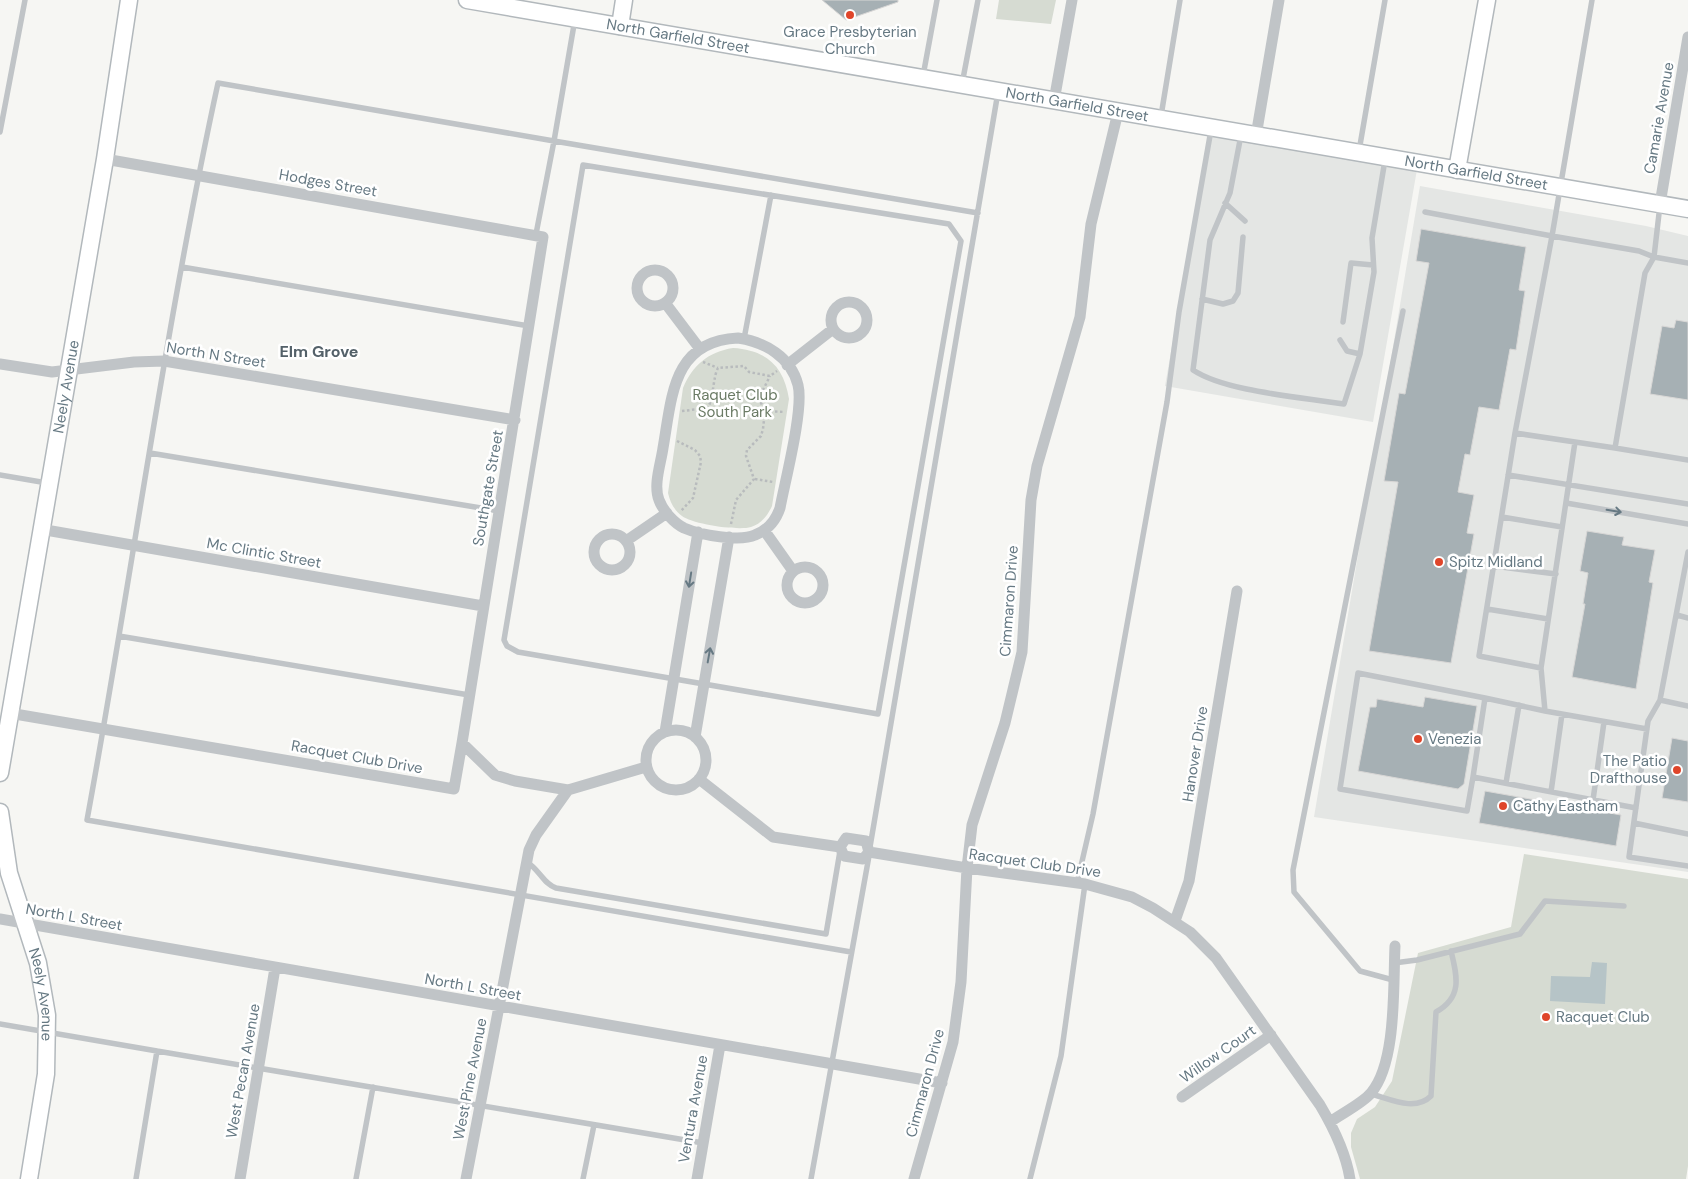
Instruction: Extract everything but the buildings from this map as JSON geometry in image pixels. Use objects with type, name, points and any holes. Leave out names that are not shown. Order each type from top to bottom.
[{"type":"street","name":"Neely Avenue","points":[[0,773],[40,529],[105,159],[129,0]]},
{"type":"street","name":"North Garfield Street","points":[[467,0],[513,4],[575,18],[1054,102],[1688,209]]},
{"type":"street","points":[[620,26],[624,0]]},
{"type":"street","points":[[1054,102],[1072,0]]},
{"type":"street","points":[[1248,134],[1279,0]]},
{"type":"street","points":[[1458,170],[1487,0]]},
{"type":"street","name":"Camarie Avenue","points":[[1660,204],[1688,37]]},
{"type":"street","name":"Cimmaron Drive","points":[[914,1179],[953,1042],[958,1012],[966,868],[972,825],[981,792],[1006,723],[1022,652],[1033,492],[1047,425],[1080,317],[1091,224],[1118,112]]},
{"type":"street","name":"Hodges Street","points":[[105,159],[540,236]]},
{"type":"street","name":"Southgate Street","points":[[462,743],[530,326],[540,236]]},
{"type":"street","points":[[666,304],[700,350]]},
{"type":"street","points":[[787,365],[833,329]]},
{"type":"street","points":[[744,339],[760,342],[781,356],[798,384],[798,411],[780,508],[776,518],[764,530],[746,538],[729,538],[684,528],[673,520],[671,509],[660,502],[657,484],[673,389],[681,368],[690,356],[719,340],[744,339]]},
{"type":"street","name":"North N Street","points":[[0,364],[52,372],[134,362],[164,361],[514,420]]},
{"type":"street","points":[[626,541],[671,509]]},
{"type":"street","name":"Mc Clintic Street","points":[[40,529],[483,606]]},
{"type":"street","points":[[764,530],[793,571]]},
{"type":"street","points":[[665,732],[698,532]]},
{"type":"street","points":[[695,737],[729,538]]},
{"type":"street","name":"Hanover Drive","points":[[1175,920],[1189,881],[1237,591]]},
{"type":"street","name":"Racquet Club Drive","points":[[9,713],[454,789],[462,743]]},
{"type":"street","points":[[679,730],[695,737],[705,753],[704,771],[699,779],[684,789],[666,789],[653,780],[646,767],[647,750],[656,737],[665,732],[679,730]]},
{"type":"street","points":[[462,743],[495,775],[515,781],[568,790],[646,767]]},
{"type":"street","name":"Racquet Club Drive","points":[[699,779],[773,837],[840,847],[844,856],[863,859],[869,852],[966,868],[1081,883],[1132,898],[1175,920],[1216,958],[1330,1122],[1344,1154],[1350,1179]]},
{"type":"street","name":"West Pine Avenue","points":[[466,1179],[526,862],[536,835],[568,790]]},
{"type":"street","name":"Neely Avenue","points":[[0,812],[9,873],[42,980],[48,1033],[45,1081],[29,1179]]},
{"type":"street","name":"North L Street","points":[[0,919],[942,1083]]},
{"type":"street","points":[[1330,1122],[1371,1094],[1386,1063],[1395,946]]},
{"type":"street","name":"West Pecan Avenue","points":[[240,1179],[275,968]]},
{"type":"street","name":"Willow Court","points":[[1182,1097],[1271,1035]]},
{"type":"street","name":"Ventura Avenue","points":[[697,1179],[720,1045]]},
{"type":"lane","points":[[0,132],[26,0]]},
{"type":"lane","points":[[923,78],[937,0]]},
{"type":"lane","points":[[962,85],[978,0]]},
{"type":"lane","points":[[1160,119],[1180,0]]},
{"type":"lane","points":[[1359,153],[1385,0]]},
{"type":"lane","points":[[1540,668],[1479,656],[1515,433],[1552,236],[1592,0]]},
{"type":"lane","points":[[540,236],[575,18]]},
{"type":"lane","points":[[851,952],[87,820],[135,545],[164,361],[198,176],[218,84],[978,213]]},
{"type":"lane","points":[[811,1179],[869,852],[998,92]]},
{"type":"lane","points":[[1032,1178],[1061,1056],[1081,883],[1165,412],[1179,312],[1212,128]]},
{"type":"lane","points":[[1248,134],[1230,193],[1210,240],[1193,370],[1204,377],[1249,388],[1344,404],[1360,354],[1373,265],[1372,238],[1385,158]]},
{"type":"lane","points":[[582,165],[949,224],[961,241],[878,714],[674,679],[518,652],[512,650],[504,640],[582,165]]},
{"type":"lane","points":[[744,339],[771,195]]},
{"type":"lane","points":[[1225,204],[1245,221]]},
{"type":"lane","points":[[1615,448],[1645,273],[1654,257],[1660,204]]},
{"type":"lane","points":[[1425,212],[1639,251],[1654,257],[1688,263]]},
{"type":"lane","points":[[1202,299],[1223,304],[1233,301],[1238,293],[1243,237]]},
{"type":"lane","points":[[1343,322],[1351,263],[1373,265]]},
{"type":"lane","points":[[182,267],[530,326]]},
{"type":"lane","points":[[1393,980],[1360,971],[1294,892],[1293,870],[1403,311]]},
{"type":"lane","points":[[1340,340],[1347,351],[1360,354]]},
{"type":"lane","points":[[1515,433],[1688,460]]},
{"type":"lane","points":[[1545,711],[1540,668],[1575,442]]},
{"type":"lane","points":[[150,453],[499,511]]},
{"type":"lane","points":[[0,475],[48,484]]},
{"type":"lane","points":[[1508,475],[1688,504]]},
{"type":"lane","points":[[1566,504],[1688,524]]},
{"type":"lane","points":[[1502,517],[1562,527]]},
{"type":"lane","points":[[1688,552],[1660,700],[1648,721],[1628,857],[1688,866]]},
{"type":"lane","points":[[1494,566],[1556,574]]},
{"type":"lane","points":[[1487,609],[1548,618]]},
{"type":"lane","points":[[1676,615],[1688,618]]},
{"type":"lane","points":[[119,636],[469,695]]},
{"type":"lane","points":[[1485,698],[1466,811],[1340,789],[1358,673],[1485,698],[1545,711],[1647,729]]},
{"type":"lane","points":[[1660,700],[1688,706]]},
{"type":"lane","points":[[1506,783],[1518,705]]},
{"type":"lane","points":[[1551,792],[1562,714]]},
{"type":"lane","points":[[1593,800],[1604,722]]},
{"type":"lane","points":[[1473,777],[1636,808]]},
{"type":"lane","points":[[1634,823],[1688,834]]},
{"type":"lane","points":[[526,862],[537,869],[549,885],[556,888],[826,934],[840,847]]},
{"type":"lane","points":[[1394,963],[1417,960],[1520,934],[1545,901],[1624,906]]},
{"type":"lane","points":[[1371,1094],[1411,1105],[1424,1103],[1431,1096],[1436,1012],[1444,1008],[1454,996],[1458,978],[1451,951]]},
{"type":"lane","points":[[0,1024],[703,1143]]},
{"type":"lane","points":[[136,1179],[157,1051]]},
{"type":"lane","points":[[356,1179],[373,1086]]},
{"type":"lane","points":[[583,1179],[594,1125]]},
{"type":"path","points":[[698,367],[704,362],[718,368],[744,366],[749,372],[770,376]]},
{"type":"path","points":[[773,367],[780,376]]},
{"type":"path","points":[[682,411],[708,408],[718,368]]},
{"type":"path","points":[[754,479],[746,456],[751,445],[761,436],[765,411],[761,403],[761,394],[770,376],[777,371]]},
{"type":"path","points":[[681,418],[683,405]]},
{"type":"path","points":[[784,420],[786,405]]},
{"type":"path","points":[[765,411],[785,412]]},
{"type":"path","points":[[676,450],[678,432]]},
{"type":"path","points":[[677,441],[695,450],[700,456],[693,498],[681,511]]},
{"type":"path","points":[[772,490],[774,475]]},
{"type":"path","points":[[754,479],[773,482]]},
{"type":"path","points":[[731,524],[736,500],[754,479]]},
{"type":"path","points":[[671,509],[681,511],[687,516]]},
{"type":"path","points":[[722,523],[738,525]]},
{"type":"shaded area","points":[[1211,122],[1419,158],[1373,422],[1165,386]]},
{"type":"shaded area","points":[[1420,186],[1646,226],[1688,236],[1688,872],[1314,817]]},
{"type":"shaded area","points":[[1592,962],[1607,963],[1605,1004],[1550,1001],[1551,976],[1590,977]]},
{"type":"green space","points":[[999,0],[1056,0],[1051,24],[996,19]]},
{"type":"green space","name":"Raquet Club South Park","points":[[733,348],[755,352],[771,362],[783,377],[789,399],[772,506],[766,516],[755,526],[745,528],[715,526],[687,519],[671,503],[668,493],[683,388],[702,361],[716,353]]},
{"type":"green space","name":"Racquet Club","points":[[1524,854],[1688,879],[1688,1166],[1686,1179],[1360,1179],[1351,1147],[1351,1133],[1357,1119],[1375,1107],[1392,1081],[1418,953],[1511,927]]},
{"type":"place","name":"Grace Presbyterian Church","points":[[850,15]]},
{"type":"place","name":"Spitz Midland","points":[[1439,562]]},
{"type":"place","name":"Venezia","points":[[1418,739]]},
{"type":"place","name":"The Patio Drafthouse","points":[[1677,770]]},
{"type":"place","name":"Cathy Eastham","points":[[1503,806]]},
{"type":"place","name":"Racquet Club","points":[[1546,1017]]},
{"type":"district","name":"Elm Grove","points":[[319,351]]}]
